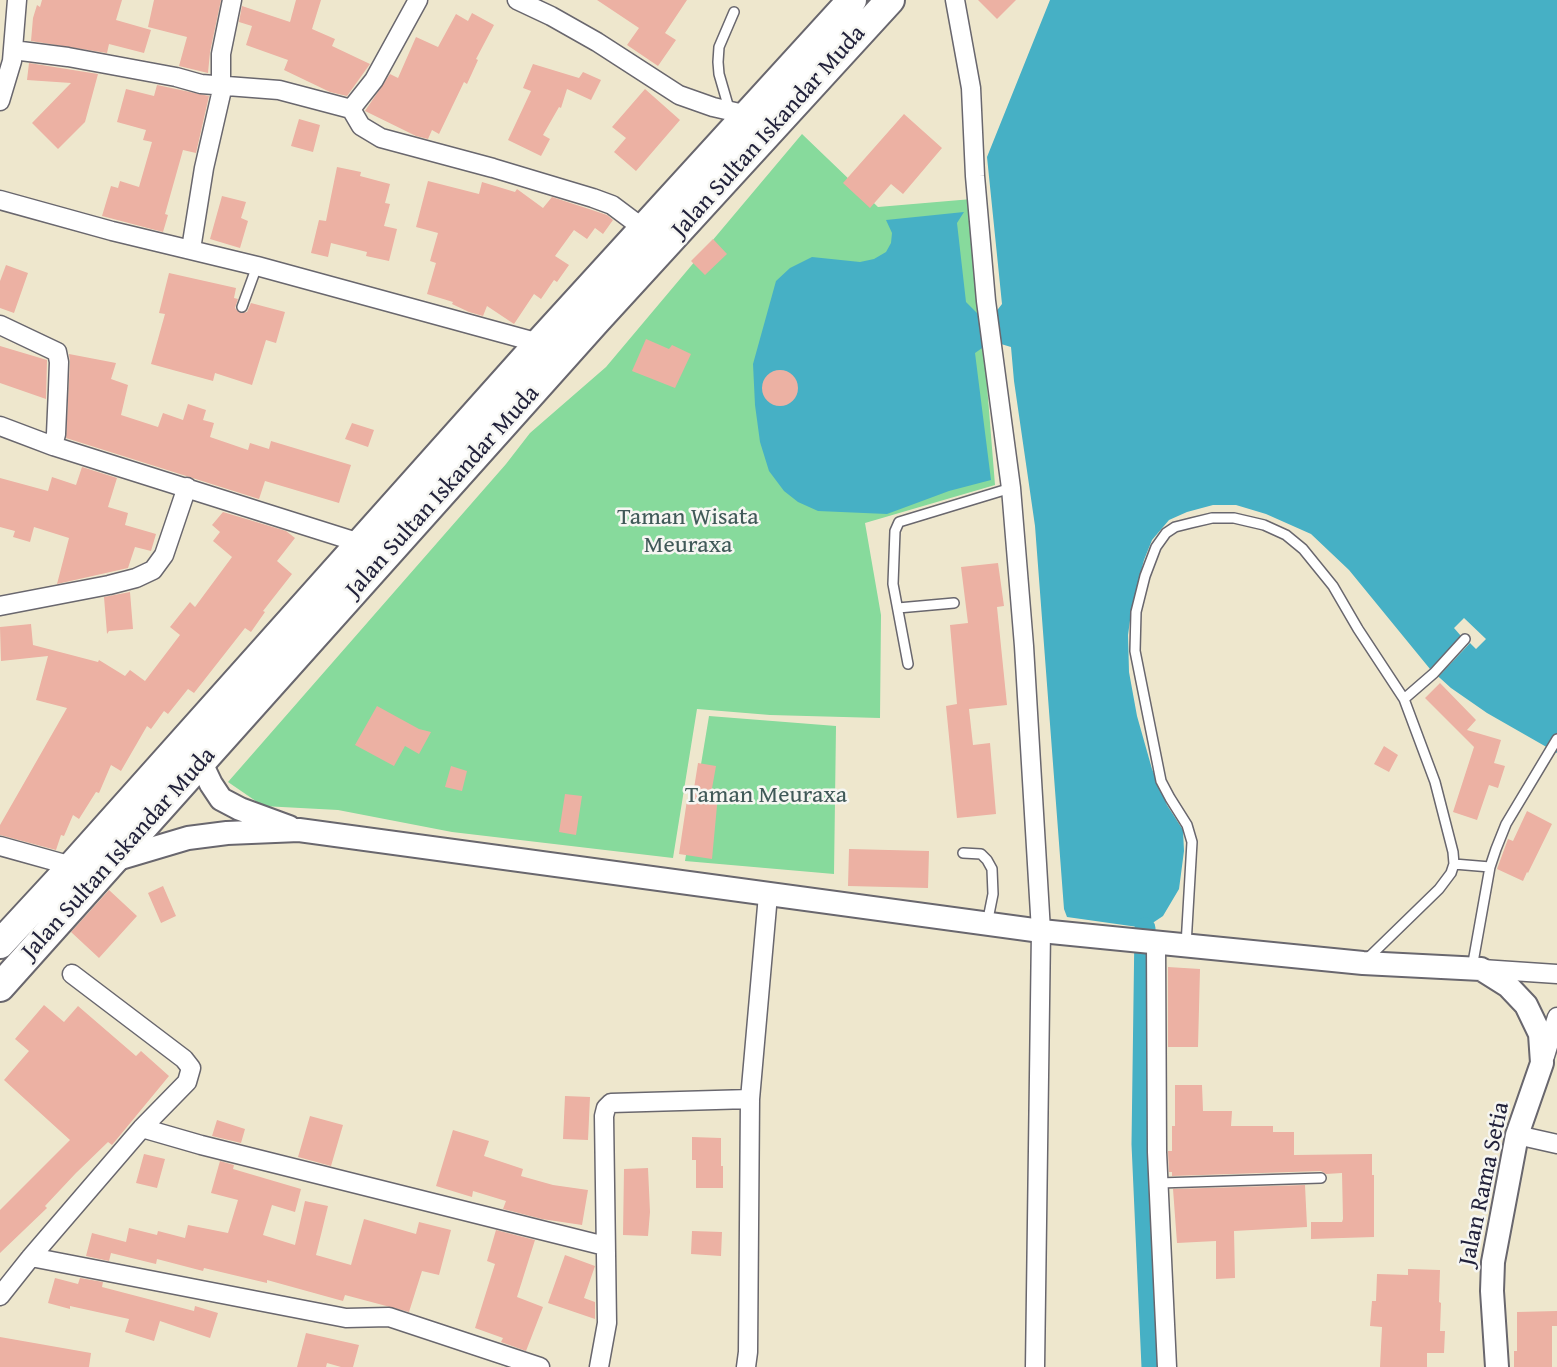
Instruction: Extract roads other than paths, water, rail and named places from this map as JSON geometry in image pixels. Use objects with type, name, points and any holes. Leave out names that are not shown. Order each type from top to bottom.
[{"type":"highway","name":"Jalan Sultan Iskandar Muda","points":[[0,944],[644,229],[739,113],[852,0]]},
{"type":"highway","name":"Jalan Sultan Iskandar Muda","points":[[0,987],[596,321],[890,0]]},
{"type":"street","points":[[0,101],[13,50],[17,0]]},
{"type":"street","points":[[191,249],[204,168],[219,107],[221,54],[232,0]]},
{"type":"street","points":[[351,109],[374,80],[418,0]]},
{"type":"street","points":[[517,0],[597,42],[679,95],[739,113]]},
{"type":"street","points":[[955,0],[971,88],[975,176],[986,302],[1011,488],[1046,932],[1035,1367]]},
{"type":"street","points":[[13,50],[68,57],[176,77],[201,84],[279,90],[351,109],[361,126],[381,138],[593,198],[621,210],[644,229]]},
{"type":"street","points":[[0,200],[112,231],[257,266],[539,343]]},
{"type":"street","points":[[0,326],[57,352],[59,362],[57,411],[53,446]]},
{"type":"street","points":[[0,426],[53,446],[360,543]]},
{"type":"street","points":[[0,606],[109,585],[136,578],[153,570],[164,555],[187,487]]},
{"type":"street","points":[[201,763],[221,799],[240,809],[299,830]]},
{"type":"street","points":[[114,860],[188,838],[227,833],[299,830],[1046,932],[1363,963],[1557,974]]},
{"type":"street","points":[[0,846],[72,866]]},
{"type":"street","points":[[746,1367],[750,1100],[768,895]]},
{"type":"street","points":[[1150,943],[1167,1367]]},
{"type":"street","points":[[1476,969],[1508,986],[1526,1005],[1540,1034],[1542,1063]]},
{"type":"street","points":[[0,1296],[142,1128],[187,1082],[191,1068],[184,1059],[72,974]]},
{"type":"street","name":"Jalan Rama Setia","points":[[1497,1367],[1492,1291],[1493,1262],[1517,1135],[1557,1017]]},
{"type":"street","points":[[599,1367],[607,1323],[604,1116],[606,1108],[611,1103],[750,1100]]},
{"type":"street","points":[[142,1128],[201,1145],[605,1245]]},
{"type":"street","points":[[1517,1135],[1557,1144]]},
{"type":"street","points":[[31,1257],[346,1318],[389,1317],[540,1367]]},
{"type":"lane","points":[[734,12],[719,47],[718,62],[719,74],[739,113]]},
{"type":"lane","points":[[242,307],[257,266]]},
{"type":"lane","points":[[908,664],[894,584],[895,531],[899,522],[1011,488]]},
{"type":"lane","points":[[1186,947],[1192,842],[1187,825],[1161,780],[1134,651],[1136,612],[1145,576],[1156,547],[1166,533],[1175,527],[1191,522],[1212,518],[1234,518],[1264,525],[1286,536],[1302,549],[1333,586],[1404,699],[1435,782],[1448,825],[1454,864],[1451,873],[1439,889],[1363,963]]},
{"type":"lane","points":[[898,608],[954,603]]},
{"type":"lane","points":[[1404,699],[1434,673],[1465,639]]},
{"type":"lane","points":[[1476,969],[1490,867],[1506,824],[1557,740]]},
{"type":"lane","points":[[963,853],[981,854],[992,869],[993,894],[987,924]]},
{"type":"lane","points":[[1454,864],[1490,867]]},
{"type":"lane","points":[[1159,1183],[1321,1178]]},
{"type":"water","points":[[1050,0],[1557,0],[1557,753],[1487,713],[1451,688],[1430,669],[1349,570],[1311,534],[1266,514],[1236,505],[1213,505],[1187,512],[1169,520],[1152,540],[1144,560],[1132,606],[1128,635],[1129,672],[1137,716],[1152,769],[1167,805],[1183,830],[1184,851],[1179,889],[1163,916],[1145,928],[1067,917],[1064,909],[1035,526],[1011,347],[1001,344],[985,346],[975,353],[991,480],[949,491],[887,514],[818,511],[798,502],[784,491],[769,471],[760,442],[755,405],[753,364],[776,281],[790,268],[812,257],[860,262],[874,259],[886,252],[891,243],[892,233],[886,220],[964,212],[957,223],[966,302],[979,315],[995,313],[1002,304],[987,157]]},
{"type":"waterway","points":[[1145,928],[1142,1144],[1152,1367]]},
{"type":"park label","name":"Taman Wisata Meuraxa","points":[[688,532]]},
{"type":"park label","name":"Taman Meuraxa","points":[[766,796]]}]
